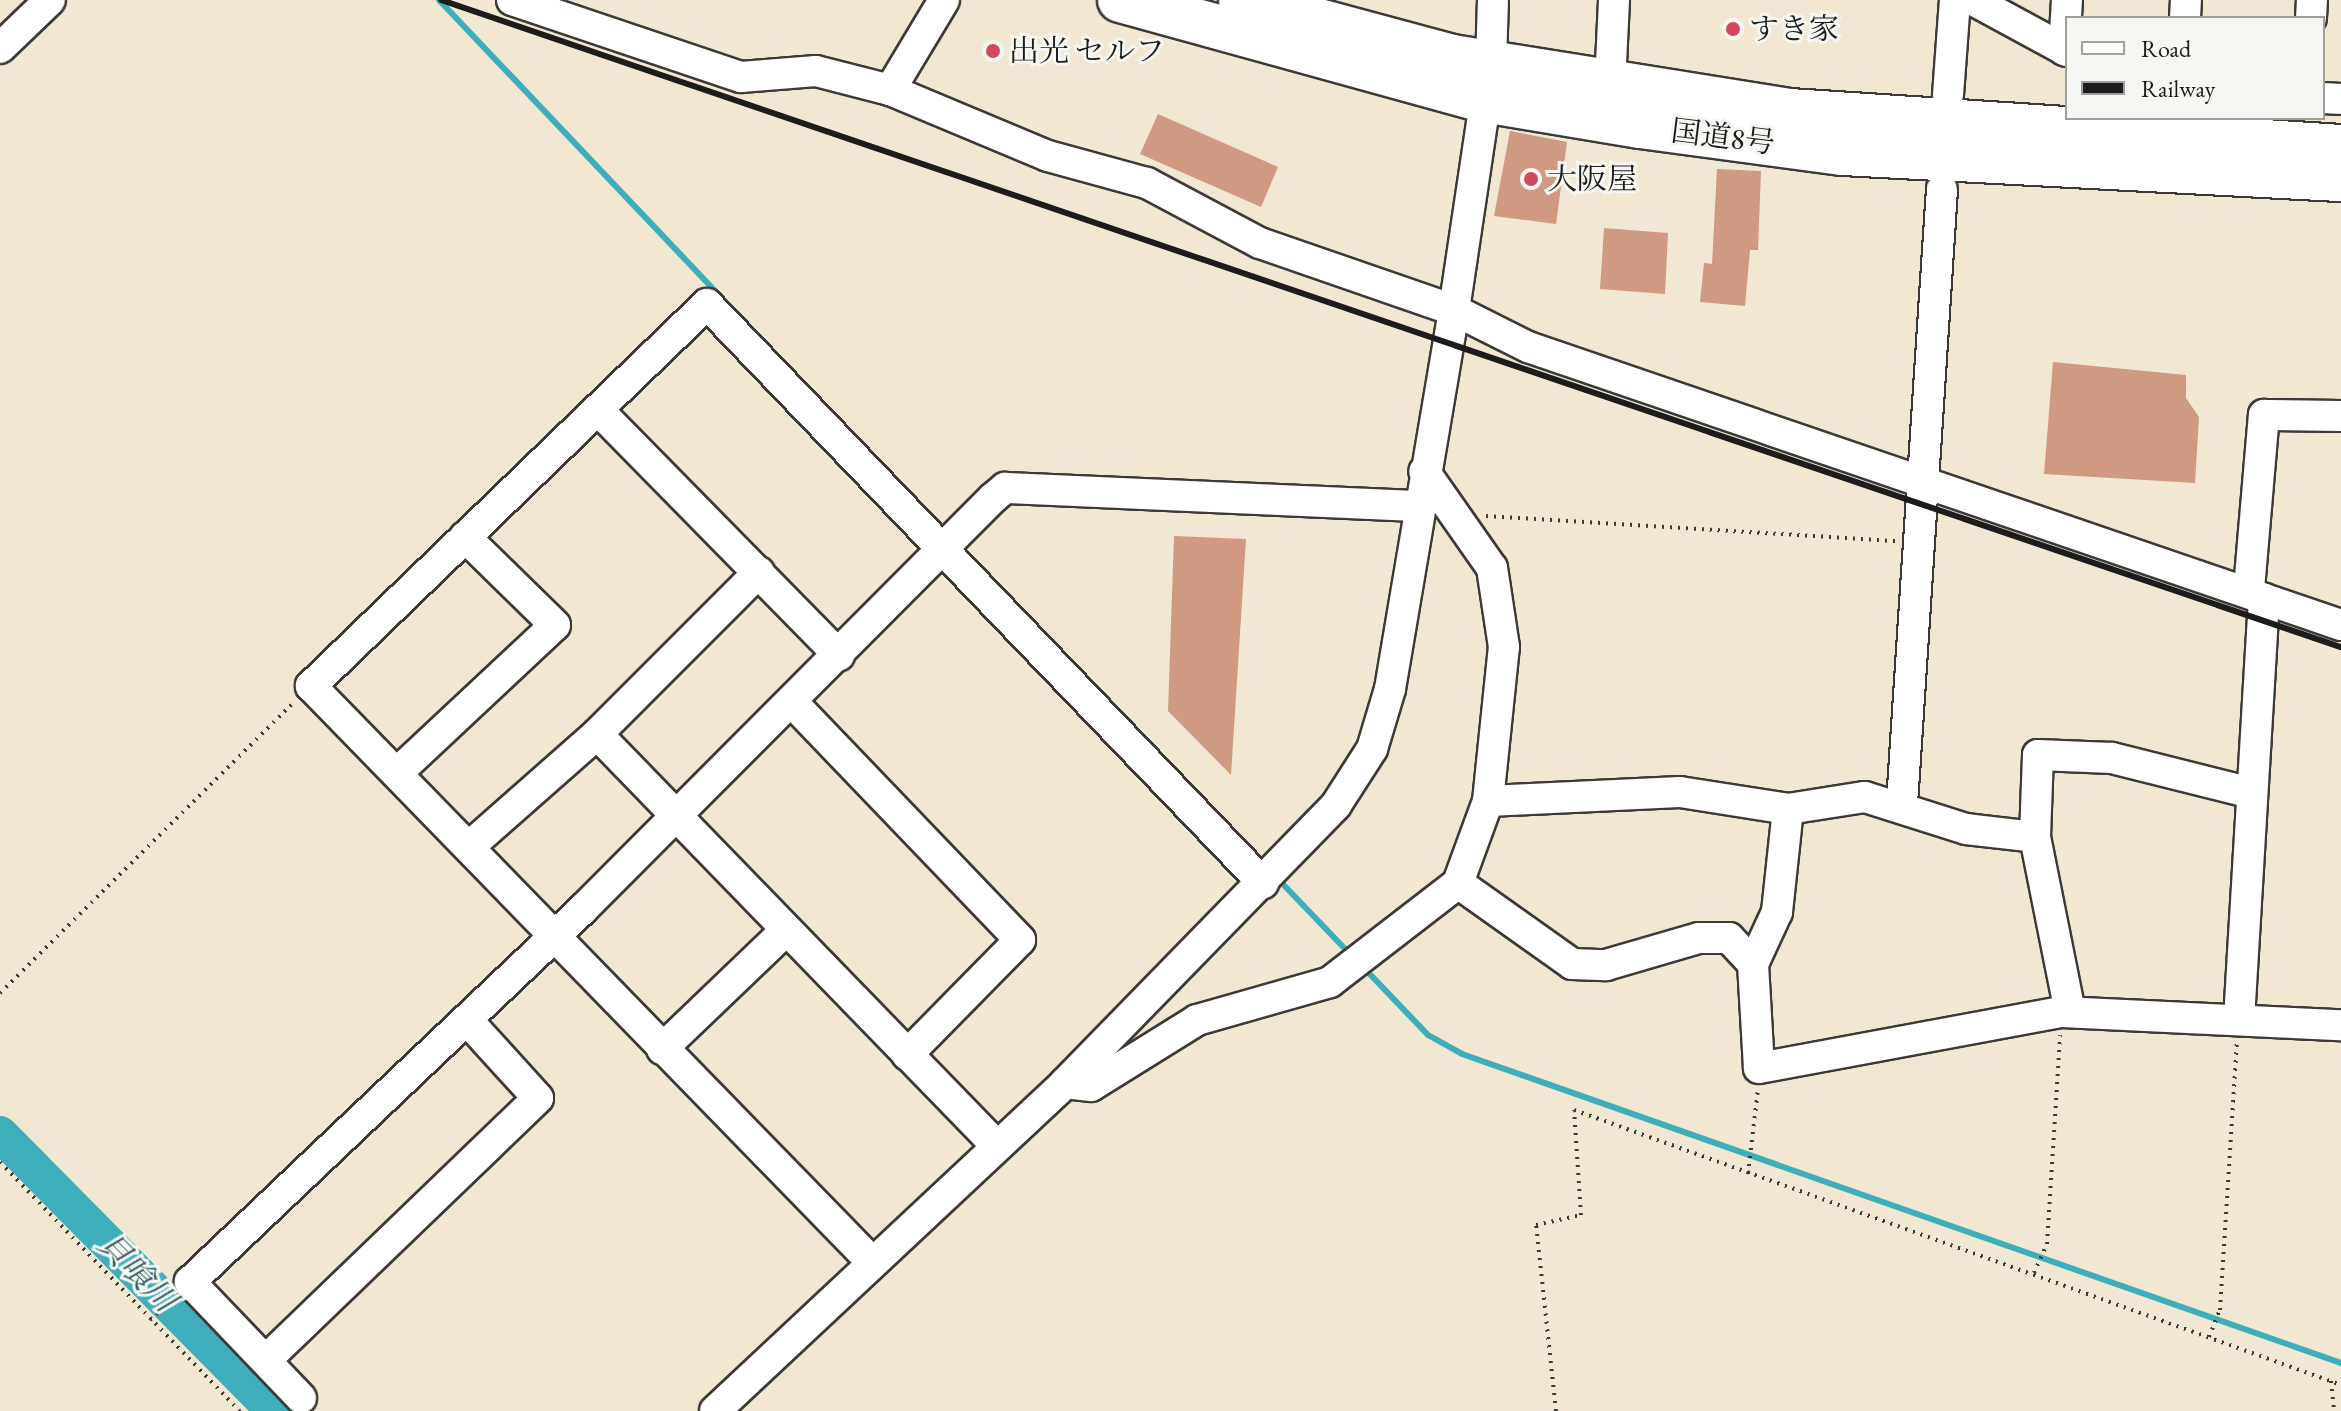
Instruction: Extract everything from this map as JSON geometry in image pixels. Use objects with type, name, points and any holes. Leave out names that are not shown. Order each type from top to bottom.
[{"type":"highway","name":"国道8号","points":[[1120,0],[1488,82],[1843,153],[2341,179]]},
{"type":"highway","name":"国道8号","points":[[1241,0],[1488,82],[1610,85],[1790,111],[2179,127],[2317,136]]},
{"type":"street","points":[[0,48],[50,0]]},
{"type":"street","points":[[512,0],[741,77],[816,71],[890,90],[1048,156],[1147,183],[1260,243],[1454,310],[1528,347],[1928,480],[2341,625]]},
{"type":"street","points":[[890,90],[944,0]]},
{"type":"street","points":[[715,1411],[869,1259],[994,1143],[1065,1083],[1336,805],[1372,749],[1390,689],[1418,506],[1454,310],[1488,82],[1493,0]]},
{"type":"street","points":[[1610,85],[1614,0]]},
{"type":"street","points":[[1948,95],[1955,0]]},
{"type":"street","points":[[1973,0],[2065,50]]},
{"type":"street","points":[[1902,804],[1928,480],[1942,189]]},
{"type":"street","points":[[869,1259],[553,938],[470,846],[311,686],[707,304],[1263,883]]},
{"type":"street","points":[[598,410],[839,655]]},
{"type":"street","points":[[2239,1020],[2264,415],[2341,416]]},
{"type":"street","points":[[1065,1083],[1091,1086],[1197,1020],[1359,960],[1458,883],[1488,801],[1504,647],[1492,568],[1459,515],[1424,471]]},
{"type":"street","points":[[301,1398],[190,1282],[553,938],[1005,488],[1418,506]]},
{"type":"street","points":[[397,773],[555,625],[465,537]]},
{"type":"street","points":[[470,846],[597,734],[759,572]]},
{"type":"street","points":[[791,701],[1020,940],[907,1055]]},
{"type":"street","points":[[597,734],[675,819],[994,1143]]},
{"type":"street","points":[[2066,1012],[2035,837],[2038,755],[2112,758],[2247,792]]},
{"type":"street","points":[[1488,801],[1680,792],[1788,809],[1865,797],[1902,804],[1966,829],[2035,837]]},
{"type":"street","points":[[1788,809],[1777,912],[1753,964],[1759,1068],[2066,1012],[2341,1025]]},
{"type":"street","points":[[1458,883],[1572,964],[1606,965],[1699,938],[1729,938],[1753,964]]},
{"type":"street","points":[[662,1049],[785,931]]},
{"type":"street","points":[[267,1359],[538,1098],[467,1020]]},
{"type":"path","points":[[1459,515],[1923,543]]},
{"type":"path","points":[[0,993],[311,686]]},
{"type":"path","points":[[2035,1272],[2047,1244],[2066,1012]]},
{"type":"path","points":[[2210,1334],[2220,1310],[2239,1020]]},
{"type":"path","points":[[1749,1171],[1756,1144],[1759,1068]]},
{"type":"path","points":[[1556,1411],[1536,1225],[1581,1215],[1574,1110],[2210,1334],[2341,1385]]},
{"type":"path","points":[[0,1162],[240,1411]]},
{"type":"path","points":[[150,1320],[182,1291]]},
{"type":"path","points":[[2331,1381],[2334,1411]]},
{"type":"building","points":[[1158,114],[1278,167],[1261,207],[1140,154]]},
{"type":"building","name":"大阪屋","points":[[1510,131],[1567,142],[1556,224],[1494,216]]},
{"type":"building","points":[[1717,169],[1761,171],[1758,250],[1750,250],[1745,306],[1700,302],[1704,263],[1712,264]]},
{"type":"building","points":[[1604,228],[1668,233],[1665,294],[1600,289]]},
{"type":"building","points":[[2053,362],[2186,375],[2186,398],[2199,417],[2195,483],[2044,474]]},
{"type":"building","points":[[1174,536],[1246,539],[1231,775],[1168,711]]},
{"type":"waterway","points":[[439,0],[720,296]]},
{"type":"waterway","points":[[1278,879],[1351,955]]},
{"type":"waterway","points":[[1364,968],[1428,1035],[1462,1054],[2341,1363]]},
{"type":"waterway","name":"貝喰川","points":[[0,1134],[274,1411]]},
{"type":"railway","points":[[441,0],[2341,647]]},
{"type":"place","name":"すき家","points":[[1733,29]]},
{"type":"place","name":"出光 セルフ","points":[[993,51]]},
{"type":"place","name":"大阪屋","points":[[1531,179]]}]
